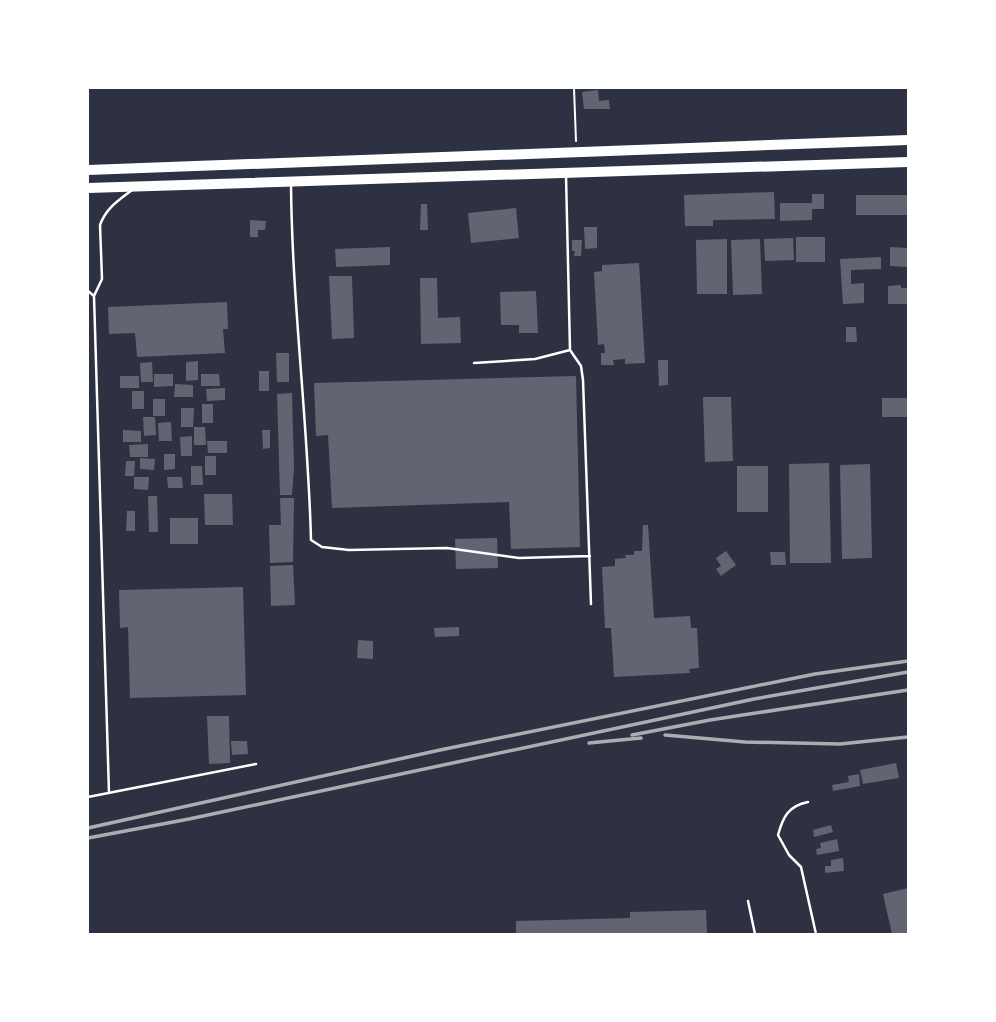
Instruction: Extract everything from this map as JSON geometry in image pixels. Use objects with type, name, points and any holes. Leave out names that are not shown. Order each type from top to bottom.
[{"type":"highway","points":[[88,170],[908,140]]},
{"type":"highway","points":[[88,188],[908,162]]},
{"type":"lane","points":[[566,171],[570,350],[581,366],[583,380],[591,604]]},
{"type":"lane","points":[[290,181],[298,358],[309,456],[311,540],[323,547],[349,550],[447,548],[519,558],[590,556]]},
{"type":"lane","points":[[109,793],[94,296],[102,279],[102,219],[106,210],[138,186]]},
{"type":"lane","points":[[88,291],[94,296]]},
{"type":"lane","points":[[88,296],[94,296]]},
{"type":"lane","points":[[474,363],[535,359],[570,350]]},
{"type":"lane","points":[[88,797],[256,764]]},
{"type":"lane","points":[[808,802],[796,804],[783,815],[778,835],[789,855],[801,867],[816,934]]},
{"type":"lane","points":[[748,901],[755,934]]},
{"type":"path","points":[[574,88],[576,153]]},
{"type":"building","points":[[598,90],[599,101],[609,100],[610,109],[584,109],[582,92]]},
{"type":"building","points":[[774,192],[775,219],[713,220],[713,226],[685,226],[684,195]]},
{"type":"building","points":[[812,194],[824,194],[824,209],[812,209],[812,220],[780,221],[780,203],[812,203]]},
{"type":"building","points":[[856,195],[908,195],[908,215],[856,215]]},
{"type":"building","points":[[421,204],[427,204],[428,230],[420,230]]},
{"type":"building","points":[[516,208],[519,238],[471,243],[468,213]]},
{"type":"building","points":[[250,220],[266,221],[265,230],[258,230],[258,237],[250,237]]},
{"type":"building","points":[[584,227],[597,227],[597,248],[585,249]]},
{"type":"building","points":[[796,237],[825,237],[825,262],[796,262]]},
{"type":"building","points":[[793,238],[794,260],[765,261],[764,239]]},
{"type":"building","points":[[727,239],[727,294],[697,294],[696,240]]},
{"type":"building","points":[[760,239],[762,294],[733,295],[731,240]]},
{"type":"building","points":[[572,240],[582,240],[581,256],[574,256]]},
{"type":"building","points":[[390,247],[390,265],[336,267],[335,249]]},
{"type":"building","points":[[890,247],[908,248],[908,267],[890,266]]},
{"type":"building","points":[[881,257],[881,269],[851,270],[851,284],[864,283],[864,303],[843,304],[840,259]]},
{"type":"building","points":[[639,263],[645,363],[625,364],[625,359],[613,360],[614,365],[601,365],[601,353],[605,353],[604,344],[598,345],[594,272],[602,271],[602,265]]},
{"type":"building","points":[[329,276],[352,276],[354,338],[332,339]]},
{"type":"building","points":[[420,278],[437,278],[438,318],[460,317],[461,343],[421,344]]},
{"type":"building","points":[[901,285],[901,288],[908,288],[908,304],[888,304],[888,286]]},
{"type":"building","points":[[536,291],[538,333],[519,333],[519,325],[501,325],[500,292]]},
{"type":"building","points":[[227,302],[228,329],[223,329],[225,353],[137,357],[135,333],[109,334],[108,307]]},
{"type":"building","points":[[846,327],[856,327],[857,342],[846,342]]},
{"type":"building","points":[[276,353],[289,353],[289,382],[277,382]]},
{"type":"building","points":[[658,360],[668,360],[668,385],[659,386]]},
{"type":"building","points":[[198,361],[198,380],[186,381],[186,362]]},
{"type":"building","points":[[152,362],[153,382],[141,382],[140,363]]},
{"type":"building","points":[[259,371],[269,371],[269,391],[259,391]]},
{"type":"building","points":[[154,374],[173,374],[173,386],[154,387]]},
{"type":"building","points":[[201,374],[219,374],[220,386],[201,386]]},
{"type":"building","points":[[120,376],[139,376],[139,388],[120,388]]},
{"type":"building","points":[[576,376],[580,547],[511,549],[509,502],[332,508],[328,435],[316,436],[314,383]]},
{"type":"building","points":[[175,384],[193,385],[193,397],[174,397]]},
{"type":"building","points":[[225,388],[225,400],[207,401],[206,389]]},
{"type":"building","points":[[132,391],[144,391],[144,409],[132,409]]},
{"type":"building","points":[[292,393],[292,495],[280,495],[277,394]]},
{"type":"building","points":[[703,397],[731,397],[733,461],[705,462]]},
{"type":"building","points":[[882,398],[908,398],[908,417],[882,417]]},
{"type":"building","points":[[153,399],[165,399],[165,416],[153,416]]},
{"type":"building","points":[[202,404],[213,404],[213,423],[202,423]]},
{"type":"building","points":[[181,408],[194,408],[193,427],[181,427]]},
{"type":"building","points":[[143,417],[155,417],[156,435],[144,436]]},
{"type":"building","points":[[171,422],[172,441],[159,441],[158,423]]},
{"type":"building","points":[[194,427],[205,427],[206,445],[194,445]]},
{"type":"building","points":[[123,430],[141,431],[141,442],[123,442]]},
{"type":"building","points":[[262,430],[270,430],[270,448],[263,449]]},
{"type":"building","points":[[192,436],[192,456],[181,456],[180,437]]},
{"type":"building","points":[[207,441],[227,441],[227,453],[208,453]]},
{"type":"building","points":[[148,444],[148,457],[130,457],[129,445]]},
{"type":"building","points":[[164,454],[175,454],[175,469],[164,470]]},
{"type":"building","points":[[205,456],[216,456],[216,475],[205,475]]},
{"type":"building","points":[[140,458],[155,459],[154,470],[140,469]]},
{"type":"building","points":[[126,461],[135,461],[134,476],[125,476]]},
{"type":"building","points":[[829,463],[831,563],[790,563],[789,464]]},
{"type":"building","points":[[870,464],[872,558],[842,559],[840,465]]},
{"type":"building","points":[[191,466],[202,466],[203,485],[191,485]]},
{"type":"building","points":[[737,466],[768,466],[768,512],[737,512]]},
{"type":"building","points":[[134,477],[149,477],[148,490],[134,489]]},
{"type":"building","points":[[167,477],[182,477],[183,488],[168,488]]},
{"type":"building","points":[[204,494],[232,494],[233,525],[205,525]]},
{"type":"building","points":[[148,496],[157,496],[158,532],[149,532]]},
{"type":"building","points":[[280,498],[294,498],[293,562],[270,563],[269,525],[281,525]]},
{"type":"building","points":[[127,511],[135,511],[135,531],[126,531]]},
{"type":"building","points":[[170,518],[198,518],[198,544],[170,544]]},
{"type":"building","points":[[643,525],[648,525],[654,618],[690,616],[691,628],[697,628],[699,668],[689,669],[690,673],[614,677],[611,628],[605,628],[602,567],[615,566],[615,559],[634,555],[634,551],[642,551]]},
{"type":"building","points":[[497,538],[498,568],[456,569],[455,539]]},
{"type":"building","points":[[726,551],[736,565],[721,576],[716,569],[721,566],[716,558]]},
{"type":"building","points":[[770,552],[785,552],[786,565],[771,565]]},
{"type":"building","points":[[293,565],[295,605],[271,606],[270,566]]},
{"type":"building","points":[[243,587],[246,695],[130,698],[128,627],[120,628],[119,590]]},
{"type":"building","points":[[459,627],[459,636],[435,637],[434,628]]},
{"type":"building","points":[[358,640],[373,641],[373,659],[357,658]]},
{"type":"building","points":[[207,716],[229,716],[230,763],[209,764]]},
{"type":"building","points":[[231,741],[247,741],[248,754],[232,755]]},
{"type":"building","points":[[896,763],[899,778],[863,784],[860,770]]},
{"type":"building","points":[[859,774],[860,786],[833,791],[832,785],[849,782],[848,776]]},
{"type":"building","points":[[831,825],[833,832],[814,837],[813,830]]},
{"type":"building","points":[[837,839],[839,851],[817,855],[816,849],[821,848],[820,843]]},
{"type":"building","points":[[843,858],[844,871],[825,873],[825,866],[831,866],[831,860]]},
{"type":"building","points":[[908,888],[908,934],[892,934],[883,894]]},
{"type":"building","points":[[706,910],[707,934],[516,934],[516,921],[630,918],[630,912]]},
{"type":"railway","points":[[88,828],[440,750],[815,674],[908,661]]},
{"type":"railway","points":[[88,838],[754,699],[908,672]]},
{"type":"railway","points":[[632,735],[710,720],[908,690]]},
{"type":"railway","points":[[665,735],[745,742],[840,744],[908,737]]},
{"type":"railway","points":[[589,743],[641,738]]}]
